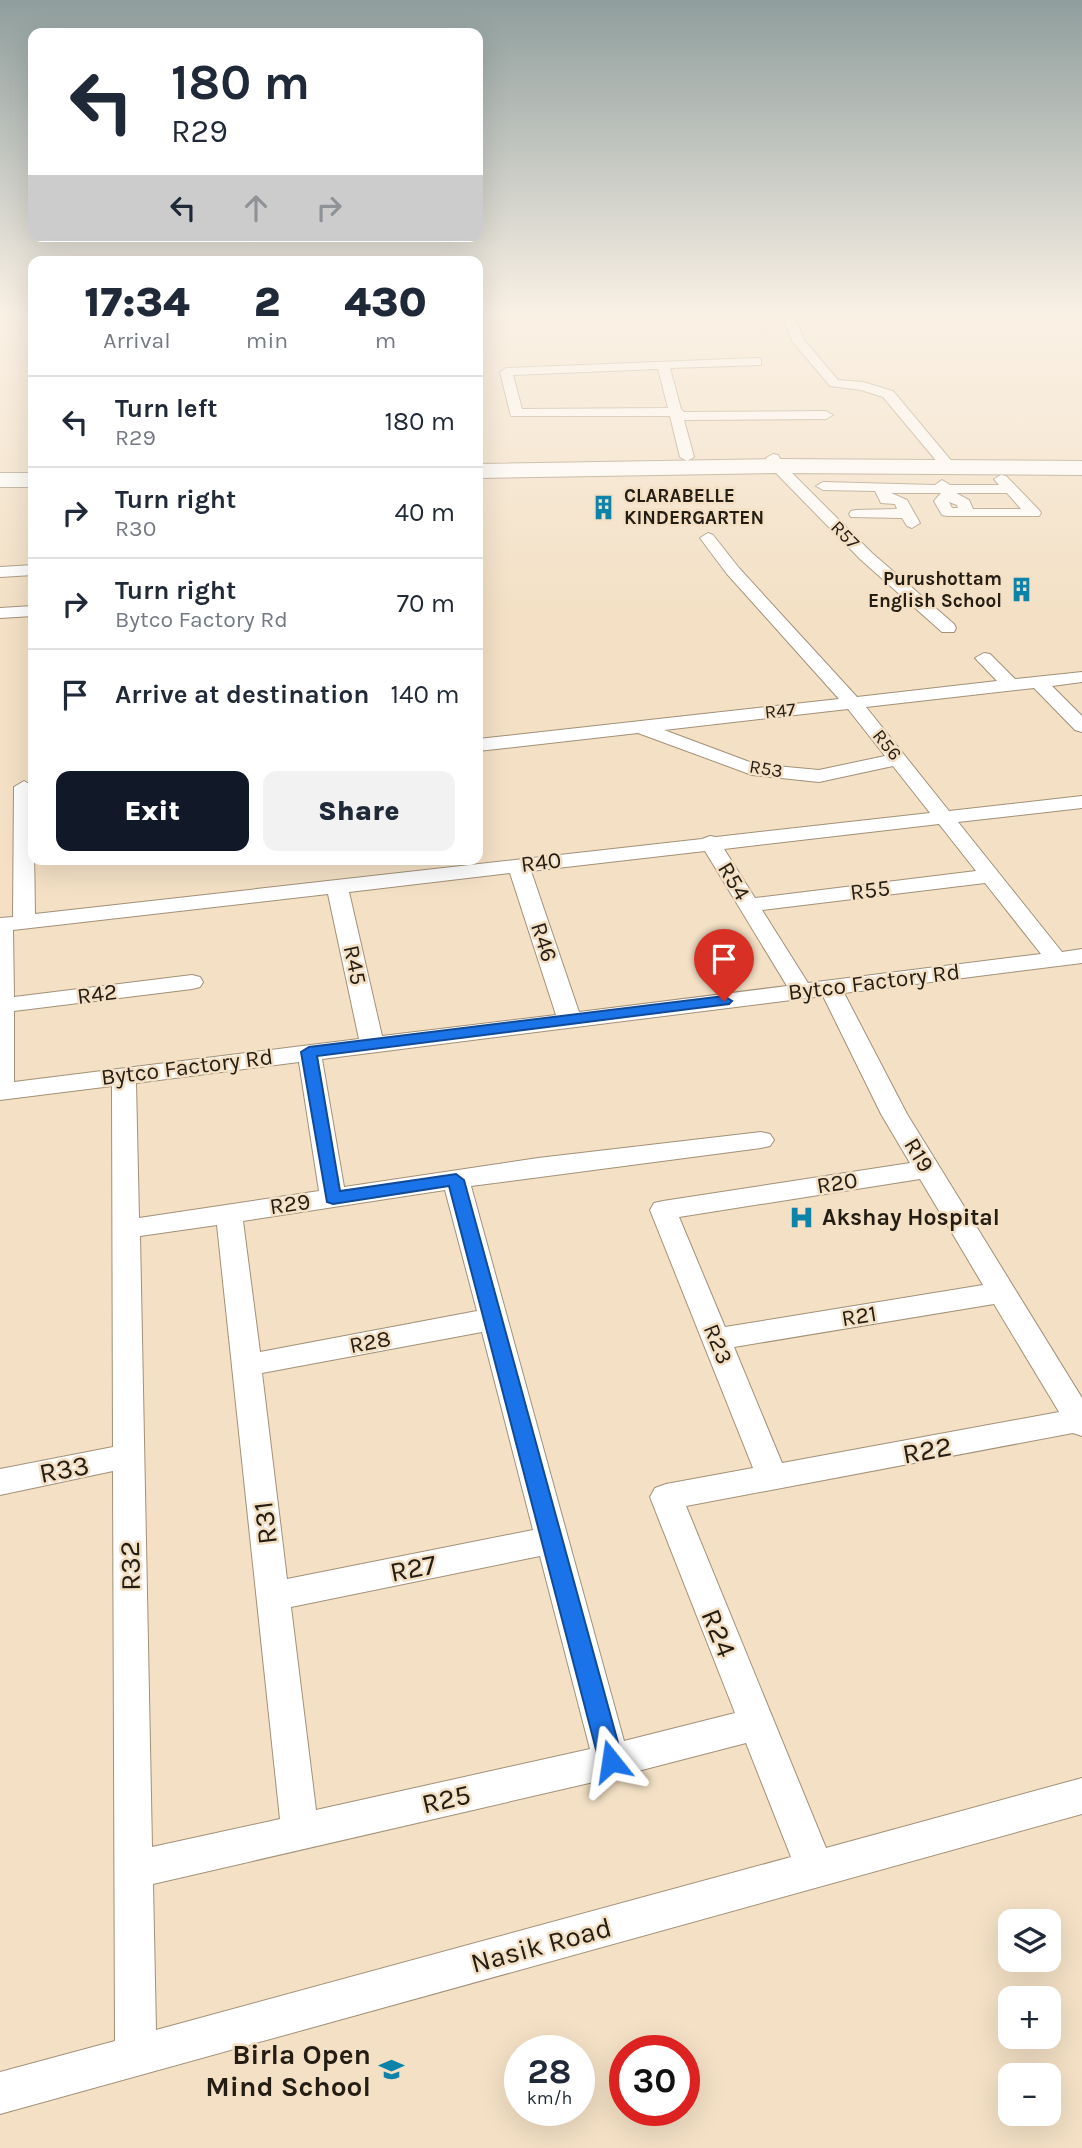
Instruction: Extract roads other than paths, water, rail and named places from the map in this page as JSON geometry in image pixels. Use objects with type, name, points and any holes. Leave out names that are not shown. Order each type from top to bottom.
[{"type":"main road","points":[[483,460],[687,457],[869,467],[935,493]]},
{"type":"main road","points":[[483,471],[775,461],[935,493],[1080,467]]},
{"type":"main road","points":[[1,483],[28,480]]},
{"type":"main road","points":[[1,483],[28,486]]},
{"type":"street","points":[[678,416],[687,457]]},
{"type":"street","points":[[899,416],[935,493]]},
{"type":"street","name":"R57","points":[[775,461],[866,556],[948,628]]},
{"type":"street","points":[[869,467],[883,492]]},
{"type":"street","points":[[823,486],[883,492],[935,493],[1011,489],[1034,513],[935,493],[899,499],[883,492],[841,501]]},
{"type":"street","points":[[856,514],[935,493]]},
{"type":"street","name":"R56","points":[[708,538],[733,571],[853,703],[1056,960]]},
{"type":"street","points":[[0,572],[28,570]]},
{"type":"street","points":[[0,613],[28,611]]},
{"type":"street","points":[[984,658],[1011,685]]},
{"type":"street","name":"R47","points":[[483,744],[1082,677]]},
{"type":"street","points":[[1038,682],[1082,726]]},
{"type":"street","name":"R53","points":[[639,726],[752,769],[819,776],[899,759]]},
{"type":"street","points":[[0,790],[28,786]]},
{"type":"street","name":"R40","points":[[9,924],[710,842],[1082,802]]},
{"type":"street","name":"R54","points":[[710,842],[801,991]]},
{"type":"street","points":[[1,1092],[1,1006],[9,924],[28,858]]},
{"type":"street","name":"R46","points":[[519,865],[570,1020]]},
{"type":"street","name":"R55","points":[[748,905],[991,876]]},
{"type":"street","name":"R45","points":[[338,886],[372,1044]]},
{"type":"street","name":"Bytco Factory Rd","points":[[1,1092],[1082,956]]},
{"type":"street","name":"R42","points":[[1,1006],[192,982]]},
{"type":"street","name":"R19","points":[[831,989],[894,1114],[1081,1422]]},
{"type":"street","points":[[309,1052],[333,1198]]},
{"type":"street","name":"R32","points":[[124,1075],[136,2056]]},
{"type":"street","name":"R29","points":[[125,1229],[538,1167],[761,1140]]},
{"type":"street","name":"R20","points":[[663,1210],[927,1169]]},
{"type":"street","points":[[456,1180],[611,1761]]},
{"type":"street","name":"R23","points":[[663,1210],[773,1478]]},
{"type":"street","name":"R31","points":[[229,1213],[300,1833]]},
{"type":"street","name":"R21","points":[[716,1339],[1002,1292]]},
{"type":"street","name":"R28","points":[[247,1365],[493,1319]]},
{"type":"street","name":"R22","points":[[773,1478],[1081,1422]]},
{"type":"street","name":"R33","points":[[0,1482],[128,1456]]},
{"type":"street","name":"R24","points":[[773,1478],[666,1497],[815,1869]]},
{"type":"street","name":"R27","points":[[273,1596],[553,1540]]},
{"type":"street","name":"R25","points":[[134,1870],[611,1761],[756,1724]]},
{"type":"street","name":"Nasik Road","points":[[0,2093],[1082,1796]]},
{"type":"place","name":"CLARABELLE KINDERGARTEN","points":[[604,507]]},
{"type":"place","name":"Purushottam English School","points":[[1022,590]]},
{"type":"place","name":"Akshay Hospital","points":[[802,1217]]},
{"type":"place","name":"Birla Open Mind School","points":[[391,2070]]}]
